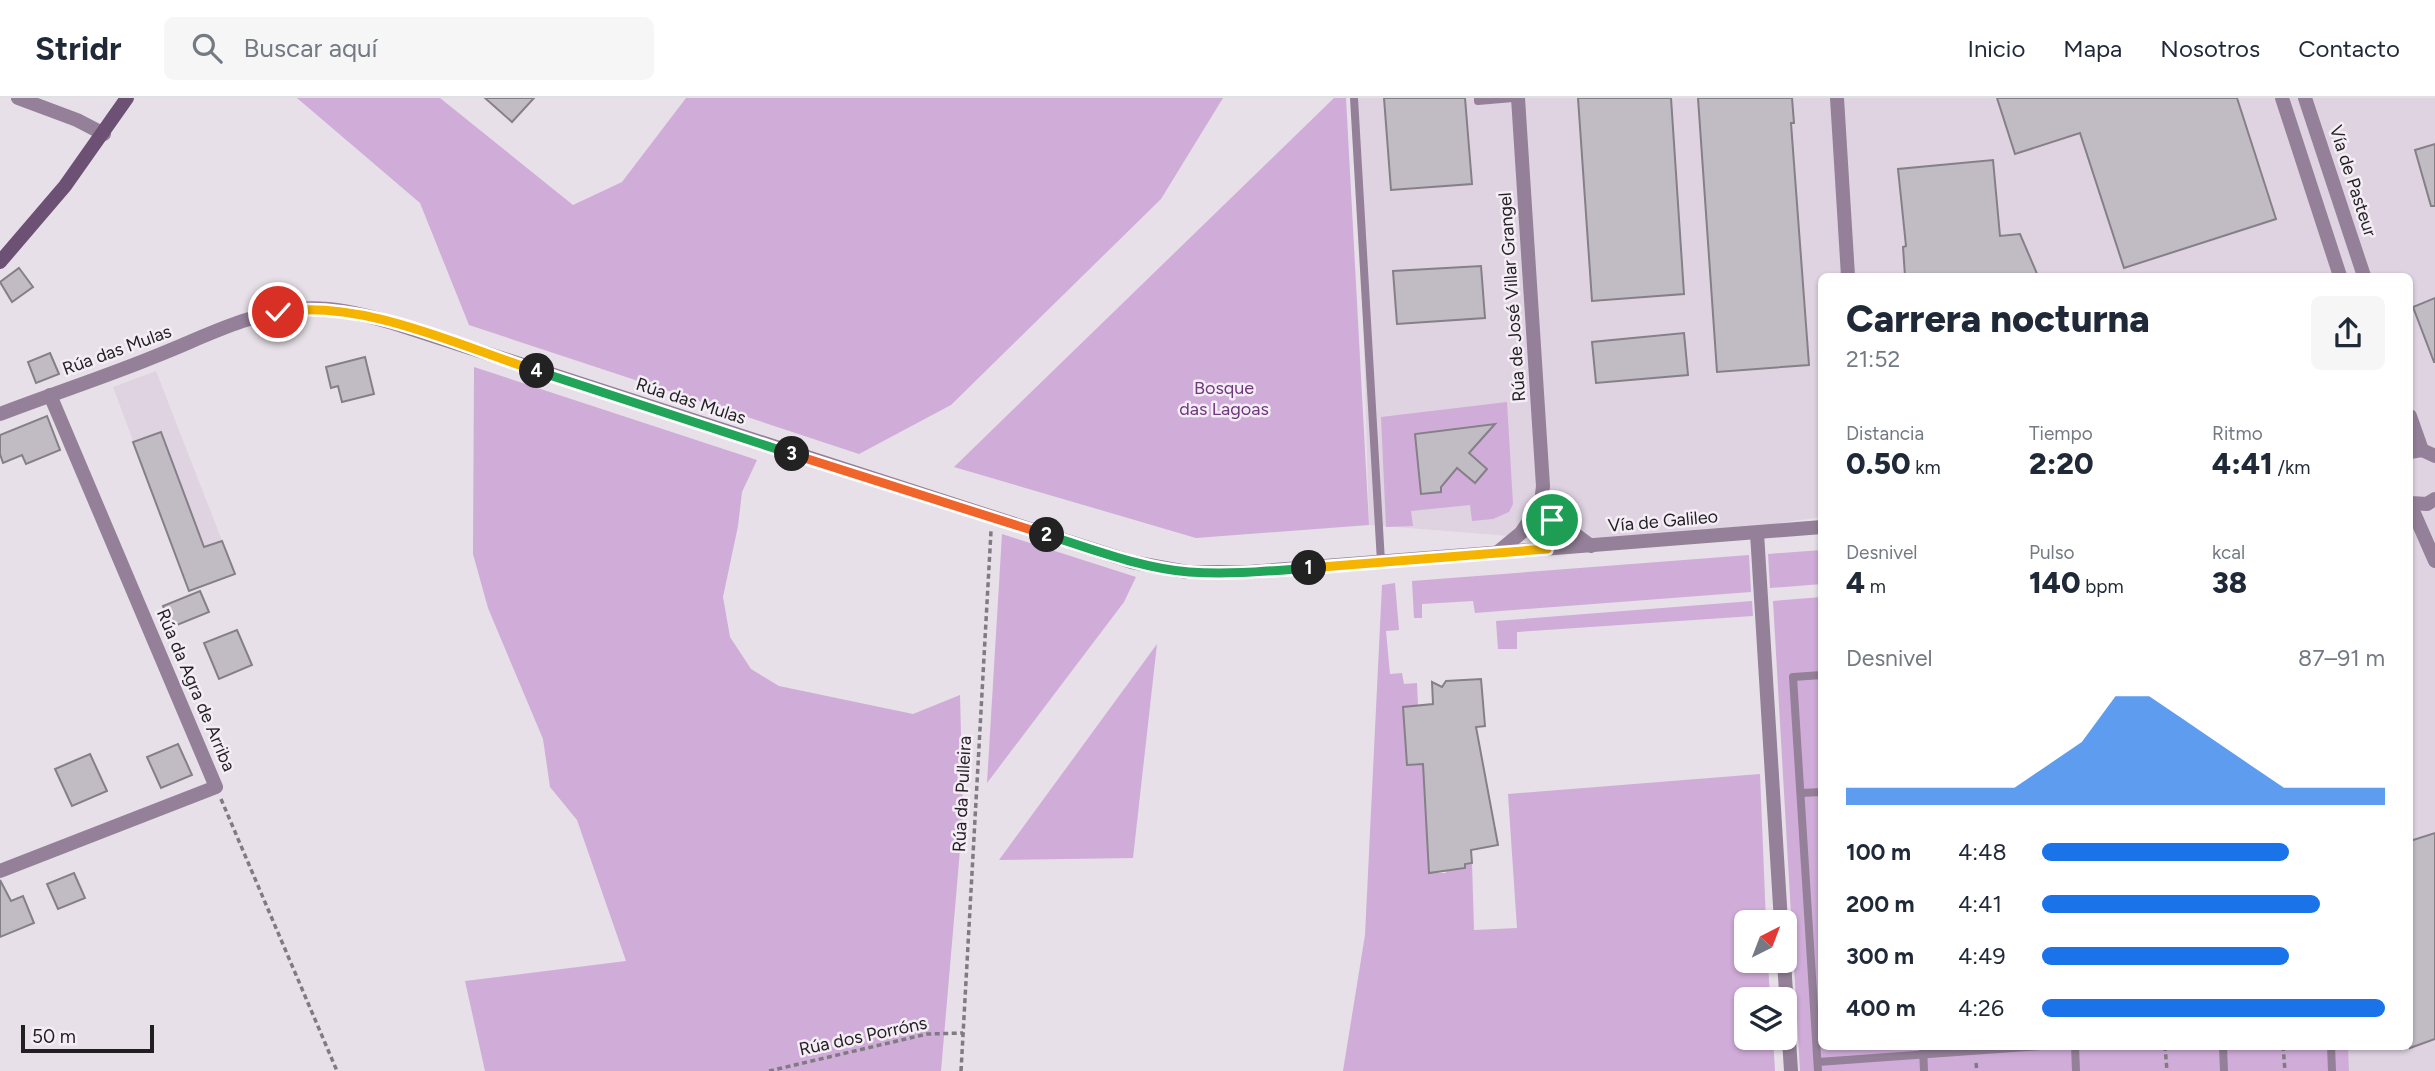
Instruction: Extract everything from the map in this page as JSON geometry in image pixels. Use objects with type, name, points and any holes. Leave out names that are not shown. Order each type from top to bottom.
[{"type":"main road","points":[[0,261],[65,186],[127,98]]},
{"type":"street","points":[[18,98],[77,120],[104,134]]},
{"type":"street","name":"Rúa de José Villar Grangel","points":[[1518,98],[1544,495],[1538,527],[1547,549]]},
{"type":"street","points":[[1837,98],[1848,273]]},
{"type":"street","points":[[2282,98],[2339,273]]},
{"type":"street","name":"Vía de Pasteur","points":[[2305,98],[2363,273]]},
{"type":"street","name":"Rúa das Mulas","points":[[0,414],[257,317],[299,309],[344,311],[393,323],[1132,562],[1187,572],[1250,572],[1381,562]]},
{"type":"street","name":"Rúa da Agra de Arriba","points":[[0,871],[216,787],[50,395]]},
{"type":"street","points":[[2413,425],[2422,453]]},
{"type":"street","points":[[1499,552],[1521,533],[1535,514],[1544,495]]},
{"type":"street","name":"Rúa de José Villar Grangel","points":[[1544,495],[1563,526],[1591,546]]},
{"type":"street","points":[[2413,504],[2427,503],[2435,499]]},
{"type":"street","points":[[2413,511],[2435,561]]},
{"type":"street","name":"Vía de Galileo","points":[[1381,562],[1757,533],[1818,525]]},
{"type":"street","points":[[1757,533],[1780,910]]},
{"type":"street","points":[[1785,973],[1791,1071]]},
{"type":"lane","points":[[1354,98],[1381,562]]},
{"type":"lane","points":[[1478,98],[1478,101],[1513,98]]},
{"type":"lane","points":[[1818,675],[1793,677],[1818,1066],[1947,1050]]},
{"type":"lane","points":[[1801,793],[1818,792]]},
{"type":"lane","points":[[1811,932],[1818,932]]},
{"type":"lane","points":[[2075,1050],[2076,1071]]},
{"type":"lane","points":[[2223,1050],[2224,1071]]},
{"type":"lane","points":[[2331,1050],[2332,1071]]},
{"type":"lane","points":[[1923,1051],[1924,1071]]},
{"type":"path","name":"Rúa da Pulleira","points":[[961,1071],[992,518]]},
{"type":"path","points":[[216,787],[337,1071]]},
{"type":"path","name":"Rúa dos Porróns","points":[[769,1071],[927,1034],[963,1033]]},
{"type":"path","points":[[2165,1050],[2167,1071]]},
{"type":"path","points":[[2283,1050],[2285,1071]]},
{"type":"shaded area","points":[[1357,98],[2435,98],[2435,1071],[2349,1071],[2348,1050],[2413,1050],[2413,273],[1818,273],[1818,518],[1625,545],[1369,525]]},
{"type":"shaded area","points":[[156,371],[235,574],[189,591],[113,387]]},
{"type":"green space","points":[[297,98],[440,98],[573,205],[622,182],[686,98],[1223,98],[1161,199],[951,405],[859,454],[469,325],[420,203]]},
{"type":"green space","name":"Bosque das Lagoas","points":[[1334,98],[1346,98],[1369,525],[1196,538],[954,467]]},
{"type":"green space","points":[[474,367],[757,460],[742,492],[738,526],[723,597],[730,637],[751,669],[779,686],[913,714],[960,695],[963,815],[941,1071],[485,1071],[465,981],[626,961],[577,820],[550,787],[543,739],[488,608],[473,554]]},
{"type":"green space","points":[[1507,402],[1513,504],[1509,512],[1493,519],[1472,521],[1470,505],[1411,511],[1413,526],[1386,527],[1381,417]]},
{"type":"green space","points":[[1002,534],[1136,577],[1124,602],[987,783]]},
{"type":"green space","points":[[1818,550],[1818,584],[1770,588],[1768,554]]},
{"type":"green space","points":[[1749,555],[1751,592],[1475,613],[1473,601],[1422,604],[1422,618],[1414,618],[1412,581]]},
{"type":"green space","points":[[1395,583],[1399,630],[1386,631],[1390,674],[1402,673],[1404,684],[1417,683],[1418,706],[1403,707],[1407,764],[1423,764],[1429,873],[1446,873],[1446,870],[1465,868],[1465,864],[1472,863],[1474,930],[1517,928],[1508,794],[1760,774],[1766,910],[1734,910],[1734,973],[1769,973],[1769,987],[1734,987],[1734,1050],[1774,1050],[1775,1071],[1343,1071],[1365,935],[1382,585]]},
{"type":"green space","points":[[1818,597],[1818,1050],[2348,1050],[2349,1071],[1800,1071],[1794,973],[1797,973],[1797,910],[1791,910],[1773,601]]},
{"type":"green space","points":[[1752,601],[1753,616],[1517,632],[1517,649],[1498,649],[1496,621]]},
{"type":"green space","points":[[1157,644],[1133,858],[999,860]]},
{"type":"building","points":[[485,98],[534,98],[512,122]]},
{"type":"building","points":[[1384,98],[1465,98],[1472,184],[1391,190]]},
{"type":"building","points":[[1578,98],[1671,98],[1684,294],[1592,301]]},
{"type":"building","points":[[1698,98],[1792,98],[1794,123],[1791,123],[1809,365],[1717,372]]},
{"type":"building","points":[[1997,98],[2237,98],[2276,219],[2124,268],[2080,133],[2015,154]]},
{"type":"building","points":[[2435,144],[2435,206],[2431,206],[2415,150]]},
{"type":"building","points":[[1993,160],[2000,236],[2020,234],[2037,273],[1905,273],[1903,247],[1906,246],[1898,169]]},
{"type":"building","points":[[1481,266],[1485,318],[1397,324],[1393,271]]},
{"type":"building","points":[[19,268],[33,287],[12,302],[0,282]]},
{"type":"building","points":[[2435,298],[2435,362],[2434,362],[2413,307]]},
{"type":"building","points":[[1684,333],[1688,375],[1596,383],[1592,342]]},
{"type":"building","points":[[50,353],[59,374],[36,383],[28,362]]},
{"type":"building","points":[[365,357],[374,394],[342,402],[338,386],[331,388],[326,367]]},
{"type":"building","points":[[47,416],[60,450],[26,464],[22,455],[3,463],[0,435]]},
{"type":"building","points":[[1495,424],[1469,453],[1487,469],[1475,483],[1457,468],[1441,487],[1441,492],[1421,494],[1415,434]]},
{"type":"building","points":[[161,432],[204,547],[222,541],[235,574],[189,591],[133,442]]},
{"type":"building","points":[[200,591],[209,612],[172,627],[163,606]]},
{"type":"building","points":[[237,630],[252,665],[219,679],[204,643]]},
{"type":"building","points":[[1481,679],[1485,726],[1476,727],[1498,845],[1471,850],[1472,863],[1465,864],[1465,868],[1429,873],[1423,764],[1407,765],[1403,707],[1433,704],[1432,682],[1442,687],[1446,681]]},
{"type":"building","points":[[178,744],[192,775],[161,788],[147,757]]},
{"type":"building","points":[[90,754],[107,791],[72,806],[55,769]]},
{"type":"building","points":[[2435,833],[2435,1039],[2413,1047],[2413,840]]},
{"type":"building","points":[[74,873],[85,898],[58,909],[47,884]]},
{"type":"building","points":[[0,880],[11,901],[23,896],[34,923],[0,937]]},
{"type":"route","points":[[278,312],[319,309],[367,315],[934,500],[1159,568],[1218,574],[1547,549],[1552,533],[1552,520]]}]
